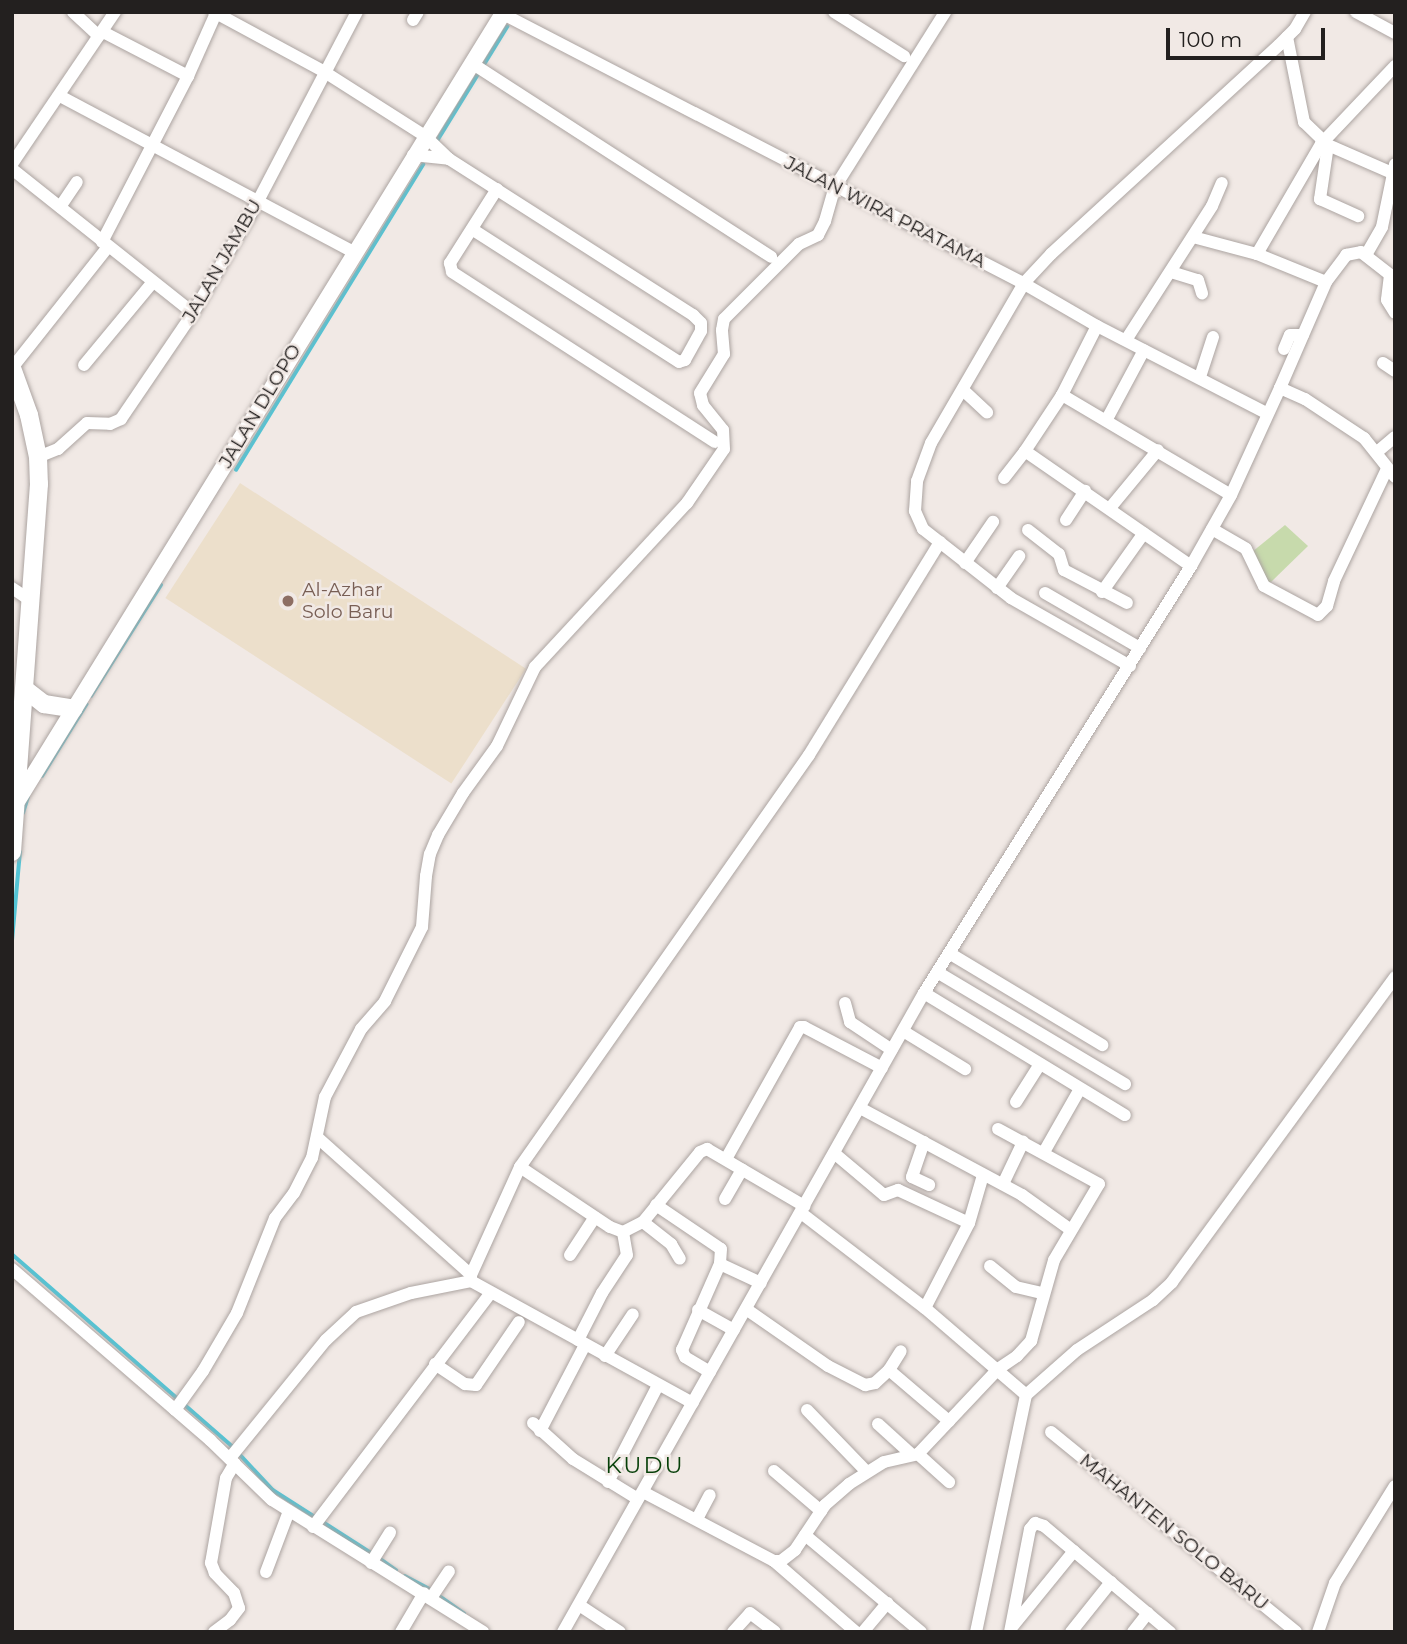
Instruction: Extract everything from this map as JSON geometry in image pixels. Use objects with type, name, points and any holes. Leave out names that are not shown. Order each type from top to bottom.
[{"type":"main road","points":[[12,368],[29,415],[38,457],[26,690],[12,852]]},
{"type":"main road","points":[[26,690],[44,704],[74,709]]},
{"type":"street","points":[[73,12],[101,34],[188,76]]},
{"type":"street","points":[[115,12],[12,167],[193,313]]},
{"type":"street","name":"JALAN JAMBU","points":[[38,457],[58,449],[87,423],[110,424],[121,419],[193,313],[257,203],[323,71],[357,12]]},
{"type":"street","points":[[834,12],[904,57]]},
{"type":"street","points":[[178,1406],[237,1313],[275,1218],[303,1179],[318,1138],[326,1097],[361,1029],[385,1002],[422,927],[428,865],[438,835],[497,746],[535,667],[687,502],[724,449],[723,430],[700,396],[724,354],[724,319],[799,244],[818,235],[825,222],[835,187],[945,12]]},
{"type":"street","points":[[1130,666],[997,588],[940,542],[917,520],[917,481],[931,443],[1024,283],[1051,254],[1287,37],[1305,12]]},
{"type":"street","points":[[1356,12],[1395,33]]},
{"type":"street","points":[[12,368],[105,244],[151,146],[188,76],[215,13],[323,71],[425,136],[449,159],[693,314],[701,323],[701,331],[685,360],[679,362],[472,229]]},
{"type":"street","name":"JALAN WIRA PRATAMA","points":[[504,13],[1024,283],[1097,326],[1266,413]]},
{"type":"street","name":"JALAN DLOPO","points":[[18,800],[425,136],[479,67],[504,13]]},
{"type":"street","points":[[1287,37],[1303,120],[1326,144],[1393,169],[1382,227],[1366,255]]},
{"type":"street","points":[[1257,254],[1326,144],[1395,66]]},
{"type":"street","points":[[479,67],[771,257]]},
{"type":"street","points":[[60,96],[257,203],[355,252]]},
{"type":"street","points":[[1326,144],[1320,199],[1358,216]]},
{"type":"street","points":[[414,155],[449,159]]},
{"type":"street","points":[[60,208],[77,182]]},
{"type":"street","points":[[1126,340],[1193,237],[1222,183]]},
{"type":"street","points":[[497,189],[450,263],[455,275],[715,442]]},
{"type":"street","points":[[1193,237],[1257,254],[1326,282]]},
{"type":"street","points":[[563,1632],[924,993],[1191,566],[1231,495],[1326,282],[1346,255],[1357,251],[1366,255],[1393,277],[1387,300],[1395,313]]},
{"type":"street","points":[[1171,272],[1198,280],[1202,293]]},
{"type":"street","points":[[84,365],[153,282]]},
{"type":"street","points":[[1004,478],[1025,452],[1062,395],[1097,326]]},
{"type":"street","points":[[1284,349],[1290,335],[1303,335]]},
{"type":"street","points":[[1200,377],[1213,337]]},
{"type":"street","points":[[1107,419],[1144,349]]},
{"type":"street","points":[[1382,363],[1395,371]]},
{"type":"street","points":[[1212,529],[1246,549],[1264,586],[1318,615],[1327,606],[1334,581],[1391,473],[1377,452],[1347,425],[1280,388]]},
{"type":"street","points":[[963,390],[987,412]]},
{"type":"street","points":[[1062,395],[1107,419],[1231,495]]},
{"type":"street","points":[[1377,452],[1395,437]]},
{"type":"street","points":[[1110,508],[1158,450]]},
{"type":"street","points":[[1025,452],[1191,566]]},
{"type":"street","points":[[1066,520],[1085,491]]},
{"type":"street","points":[[965,563],[993,522]]},
{"type":"street","points":[[1028,530],[1059,554],[1064,570],[1127,603]]},
{"type":"street","points":[[1102,592],[1144,533]]},
{"type":"street","points":[[471,1278],[520,1167],[809,755],[940,542]]},
{"type":"street","points":[[997,588],[1019,556]]},
{"type":"street","points":[[12,588],[31,601]]},
{"type":"street","points":[[1045,593],[1140,648]]},
{"type":"street","points":[[949,953],[1102,1045]]},
{"type":"street","points":[[937,972],[1125,1084]]},
{"type":"street","points":[[976,1632],[1026,1395],[1077,1350],[1153,1300],[1172,1282],[1395,977]]},
{"type":"street","points":[[924,993],[1125,1115]]},
{"type":"street","points":[[845,1003],[846,1016],[857,1029],[892,1050]]},
{"type":"street","points":[[726,1159],[800,1027],[882,1069]]},
{"type":"street","points":[[903,1031],[964,1069]]},
{"type":"street","points":[[1016,1102],[1040,1064]]},
{"type":"street","points":[[1044,1152],[1080,1089]]},
{"type":"street","points":[[860,1108],[1003,1184],[1071,1230]]},
{"type":"street","points":[[774,1561],[787,1557],[821,1511],[866,1471],[915,1454],[998,1368],[1017,1356],[1031,1341],[1054,1260],[1099,1184],[998,1129]]},
{"type":"street","points":[[318,1138],[490,1294],[693,1403]]},
{"type":"street","points":[[908,1194],[923,1142]]},
{"type":"street","points":[[1003,1184],[1023,1142]]},
{"type":"street","points":[[622,1232],[643,1222],[704,1149],[726,1159],[802,1210],[998,1368],[1026,1395]]},
{"type":"street","points":[[834,1153],[884,1195],[895,1190],[908,1194],[969,1223]]},
{"type":"street","points":[[520,1167],[622,1232],[627,1255],[602,1293],[582,1342],[536,1427],[608,1482],[697,1519],[774,1561],[856,1632]]},
{"type":"street","points":[[724,1199],[742,1169]]},
{"type":"street","points":[[925,1308],[969,1223],[982,1175]]},
{"type":"street","points":[[912,1177],[929,1185]]},
{"type":"street","points":[[656,1205],[721,1249],[720,1264],[698,1310],[683,1354],[710,1372]]},
{"type":"street","points":[[570,1255],[595,1217]]},
{"type":"street","points":[[643,1222],[671,1244],[680,1259]]},
{"type":"street","points":[[720,1264],[761,1283]]},
{"type":"street","points":[[990,1266],[1016,1287],[1043,1293]]},
{"type":"street","points":[[12,1269],[178,1406],[234,1456],[272,1500],[289,1511],[317,1522],[431,1594],[483,1632]]},
{"type":"street","points":[[214,1632],[230,1620],[239,1608],[234,1593],[215,1573],[211,1563],[226,1478],[234,1456],[326,1340],[356,1312],[411,1293],[471,1278]]},
{"type":"street","points":[[317,1522],[490,1294]]},
{"type":"street","points":[[746,1309],[828,1366],[865,1385],[875,1383],[889,1370],[901,1350]]},
{"type":"street","points":[[698,1310],[734,1330]]},
{"type":"street","points":[[605,1356],[634,1314]]},
{"type":"street","points":[[435,1364],[465,1384],[476,1385],[519,1322]]},
{"type":"street","points":[[889,1370],[949,1421]]},
{"type":"street","points":[[608,1482],[658,1385]]},
{"type":"street","points":[[807,1410],[866,1471]]},
{"type":"street","points":[[878,1424],[949,1482]]},
{"type":"street","name":"MAHANTEN SOLO BARU","points":[[1051,1433],[1296,1632]]},
{"type":"street","points":[[774,1471],[821,1511]]},
{"type":"street","points":[[1318,1632],[1335,1583],[1395,1486]]},
{"type":"street","points":[[697,1519],[710,1494]]},
{"type":"street","points":[[266,1572],[289,1511]]},
{"type":"street","points":[[1011,1630],[1032,1525],[1044,1526],[1170,1632]]},
{"type":"street","points":[[374,1558],[390,1532]]},
{"type":"street","points":[[805,1535],[920,1632]]},
{"type":"street","points":[[1011,1630],[1074,1551]]},
{"type":"street","points":[[401,1632],[449,1571]]},
{"type":"street","points":[[1071,1632],[1111,1582]]},
{"type":"street","points":[[863,1632],[887,1603]]},
{"type":"street","points":[[579,1605],[620,1632]]},
{"type":"street","points":[[733,1632],[750,1613],[775,1632]]},
{"type":"street","points":[[1133,1632],[1148,1613]]},
{"type":"shaded area","points":[[240,483],[526,669],[451,784],[165,598]]},
{"type":"green space","points":[[1285,525],[1308,546],[1268,585],[1252,552]]},
{"type":"waterway","points":[[437,141],[507,27]]},
{"type":"waterway","points":[[236,470],[423,165]]},
{"type":"waterway","points":[[91,696],[161,585]]},
{"type":"waterway","points":[[42,776],[86,705]]},
{"type":"waterway","points":[[23,813],[28,797]]},
{"type":"waterway","points":[[12,941],[20,852]]},
{"type":"waterway","points":[[12,1254],[232,1446],[273,1490],[373,1554]]},
{"type":"waterway","points":[[379,1558],[396,1570]]},
{"type":"waterway","points":[[405,1576],[429,1589]]},
{"type":"waterway","points":[[438,1595],[464,1613]]},
{"type":"place","name":"Al-Azhar Solo Baru","points":[[288,601]]},
{"type":"district","name":"KUDU","points":[[645,1465]]}]
